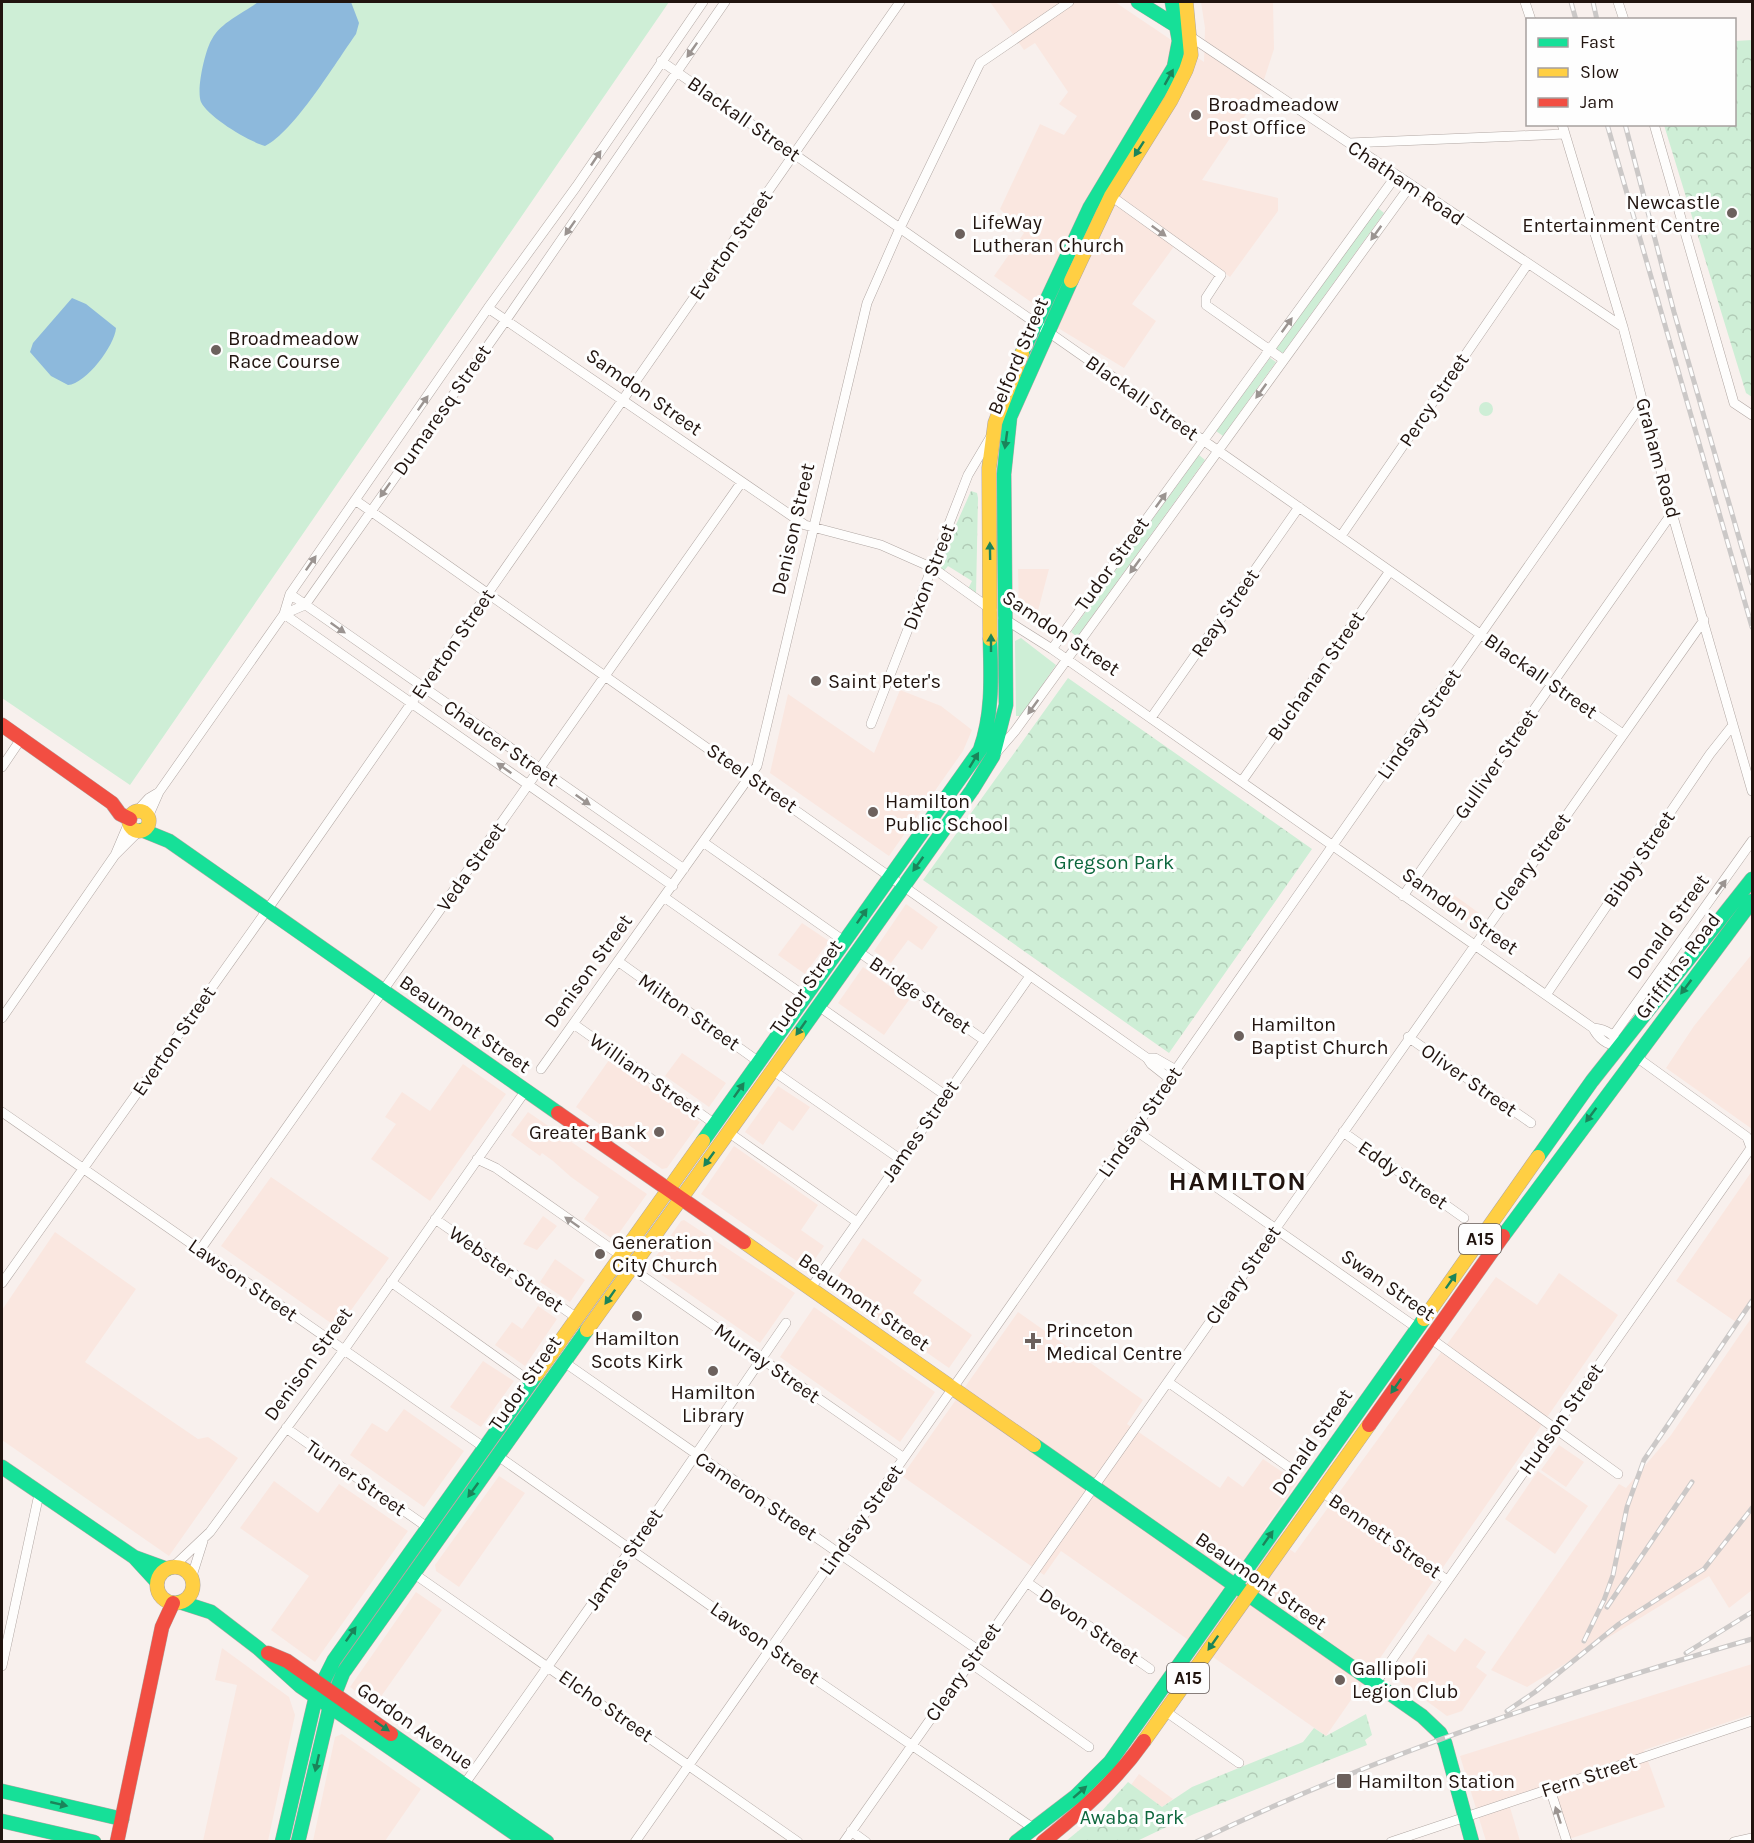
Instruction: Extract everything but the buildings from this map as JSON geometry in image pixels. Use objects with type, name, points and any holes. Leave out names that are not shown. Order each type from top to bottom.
[{"type":"main road","points":[[1138,2],[1178,27]]},
{"type":"main road","name":"Belford Street","points":[[989,718],[989,468],[993,434],[1006,390],[1104,180],[1174,67],[1178,55],[1178,27],[1172,2]]},
{"type":"main road","name":"Belford Street","points":[[993,756],[1006,705],[1004,474],[1006,438],[1014,404],[1112,196],[1179,88],[1191,55],[1186,2]]},
{"type":"main road","name":"Tudor Street","points":[[282,1842],[318,1690],[334,1660],[620,1256],[728,1132],[772,1070],[844,941],[975,759],[989,718]]},
{"type":"main road","name":"Beaumont Street","points":[[2,725],[1422,1716],[1440,1733],[1449,1754],[1472,1842]]},
{"type":"main road","name":"Tudor Street","points":[[298,1842],[332,1699],[343,1673],[631,1268],[715,1124],[759,1062],[856,950],[972,790],[993,756]]},
{"type":"main road","name":"Griffiths Road","points":[[1616,1041],[1752,879]]},
{"type":"main road","name":"Griffiths Road","points":[[1635,1056],[1752,901]]},
{"type":"main road","name":"Samdon Street","points":[[1616,1041],[1635,1056]]},
{"type":"main road","name":"Donald Street","points":[[1016,1842],[1076,1796],[1110,1762],[1417,1328],[1616,1041]]},
{"type":"main road","name":"Donald Street","points":[[1045,1840],[1106,1789],[1165,1711],[1430,1338],[1635,1056]]},
{"type":"main road","name":"Swan Street","points":[[1417,1328],[1430,1338]]},
{"type":"main road","points":[[2,1467],[134,1557],[171,1600]]},
{"type":"main road","points":[[134,1557],[170,1568],[157,1582]]},
{"type":"main road","name":"Gordon Avenue","points":[[170,1568],[185,1571],[191,1585],[209,1605],[211,1612]]},
{"type":"main road","points":[[117,1842],[163,1624],[171,1600],[191,1585]]},
{"type":"main road","name":"Gordon Avenue","points":[[171,1600],[211,1612],[258,1648],[287,1661],[318,1690],[461,1789],[547,1842]]},
{"type":"main road","name":"Gordon Avenue","points":[[461,1789],[527,1842]]},
{"type":"main road","points":[[2,1791],[122,1819]]},
{"type":"main road","points":[[2,1821],[94,1842]]},
{"type":"main road","points":[[1033,1828],[1045,1840]]},
{"type":"street","name":"Dumaresq Street","points":[[2,1018],[139,820],[149,798],[159,792],[284,614],[290,594],[703,2]]},
{"type":"street","name":"Dumaresq Street","points":[[284,614],[305,604],[592,197],[725,2]]},
{"type":"street","name":"Everton Street","points":[[2,1283],[412,704],[900,2]]},
{"type":"street","name":"Denison Street","points":[[541,1069],[575,1025],[757,766],[867,303],[900,228],[981,63],[1069,2]]},
{"type":"street","points":[[1525,2],[1529,18]]},
{"type":"street","points":[[1618,2],[1623,18]]},
{"type":"street","name":"Chatham Road","points":[[1191,37],[1527,265],[1623,327]]},
{"type":"street","name":"Blackall Street","points":[[661,61],[1623,734]]},
{"type":"street","points":[[1655,126],[1734,403],[1752,415]]},
{"type":"street","points":[[1349,143],[1564,129]]},
{"type":"street","name":"Graham Road","points":[[1564,129],[1623,327],[1672,513],[1752,791]]},
{"type":"street","name":"Tudor Street","points":[[1052,649],[1396,176]]},
{"type":"street","name":"Tudor Street","points":[[993,756],[1016,730],[1410,186]]},
{"type":"street","points":[[576,187],[592,197]]},
{"type":"street","points":[[1112,196],[1221,275],[1206,298],[1206,305],[1284,360]]},
{"type":"street","name":"Percy Street","points":[[1341,536],[1527,265]]},
{"type":"street","name":"Samdon Street","points":[[488,308],[741,483],[813,528],[881,545],[933,568],[1546,994],[1593,1028],[1598,1036],[1611,1046],[1616,1041]]},
{"type":"street","name":"Lindsay Street","points":[[635,1842],[1644,401]]},
{"type":"street","name":"Dixon Street","points":[[871,724],[968,475],[993,434]]},
{"type":"street","name":"Veda Street","points":[[200,1250],[741,483]]},
{"type":"street","name":"Steel Street","points":[[355,500],[750,776],[1147,1058],[1151,1064],[1170,1078]]},
{"type":"street","name":"Reay Street","points":[[1151,718],[1299,507]]},
{"type":"street","name":"Gulliver Street","points":[[1403,896],[1672,513]]},
{"type":"street","name":"Buchanan Street","points":[[1242,781],[1390,571]]},
{"type":"street","name":"Chaucer Street","points":[[290,594],[539,770],[684,869]]},
{"type":"street","name":"Chaucer Street","points":[[284,614],[673,886]]},
{"type":"street","name":"Cleary Street","points":[[844,1842],[969,1662],[1028,1583],[1473,944],[1704,620]]},
{"type":"street","name":"Bibby Street","points":[[1546,994],[1710,754],[1733,724]]},
{"type":"street","points":[[2,766],[21,739]]},
{"type":"street","name":"Dumaresq Street","points":[[115,855],[139,820]]},
{"type":"street","name":"Donald Street","points":[[1616,1041],[1752,841]]},
{"type":"street","points":[[703,842],[844,941]]},
{"type":"street","points":[[664,897],[945,1095]]},
{"type":"street","name":"Bridge Street","points":[[856,950],[984,1040]]},
{"type":"street","name":"Milton Street","points":[[619,962],[759,1062]]},
{"type":"street","name":"James Street","points":[[811,1288],[1030,975]]},
{"type":"street","name":"William Street","points":[[575,1025],[715,1124]]},
{"type":"street","name":"Oliver Street","points":[[1408,1037],[1531,1123]]},
{"type":"street","name":"Samdon Street","points":[[1635,1056],[1748,1137],[1751,1148],[1748,1154]]},
{"type":"street","name":"Steel Street","points":[[1147,1058],[1155,1058],[1176,1070]]},
{"type":"street","points":[[772,1070],[900,1160]]},
{"type":"street","name":"Denison Street","points":[[170,1568],[203,1541],[344,1350],[526,1090]]},
{"type":"street","name":"Lawson Street","points":[[2,1112],[485,1448]]},
{"type":"street","name":"Swan Street","points":[[1135,1130],[1417,1328]]},
{"type":"street","points":[[728,1132],[857,1222]]},
{"type":"street","name":"Eddy Street","points":[[1343,1132],[1464,1218]]},
{"type":"street","name":"Hudson Street","points":[[1375,1684],[1748,1154]]},
{"type":"street","points":[[477,1159],[496,1168],[620,1256]]},
{"type":"street","name":"Webster Street","points":[[435,1219],[577,1318]]},
{"type":"street","name":"Murray Street","points":[[631,1268],[904,1458]]},
{"type":"street","points":[[391,1282],[531,1382]]},
{"type":"street","name":"James Street","points":[[461,1789],[631,1549],[786,1323]]},
{"type":"street","name":"Swan Street","points":[[1430,1338],[1618,1474]]},
{"type":"street","name":"Cameron Street","points":[[564,1362],[978,1650]]},
{"type":"street","points":[[1168,1382],[1290,1468]]},
{"type":"street","name":"Turner Street","points":[[286,1428],[427,1527]]},
{"type":"street","name":"Lawson Street","points":[[498,1456],[911,1746],[1033,1828]]},
{"type":"street","name":"Bennett Street","points":[[1322,1492],[1447,1580]]},
{"type":"street","points":[[2,1666],[39,1494]]},
{"type":"street","name":"Denison Street","points":[[191,1585],[203,1541]]},
{"type":"street","name":"Elcho Street","points":[[413,1574],[549,1666],[798,1842]]},
{"type":"street","name":"Devon Street","points":[[1028,1583],[1150,1669]]},
{"type":"street","points":[[969,1662],[1089,1747]]},
{"type":"street","points":[[1165,1711],[1239,1763]]},
{"type":"street","name":"Fern Street","points":[[1391,1842],[1752,1721]]},
{"type":"street","points":[[1550,1789],[1567,1842]]},
{"type":"street","points":[[851,1831],[866,1842]]},
{"type":"street","points":[[1734,1842],[1752,1838]]},
{"type":"shaded area","points":[[990,2],[1115,2],[1204,62],[1205,28],[1201,2],[1273,2],[1274,49],[1259,95],[1202,180],[1278,198],[1278,211],[1230,277],[1178,241],[1132,304],[1156,321],[1124,368],[1058,328],[1031,302],[994,276],[1024,233],[1000,209],[1040,124],[1064,135],[1077,116],[1059,104],[1068,92],[1035,43],[1024,50]]},
{"type":"shaded area","points":[[1018,569],[1049,569],[1035,622],[1019,611]]},
{"type":"shaded area","name":"Hamilton Public School","points":[[900,690],[941,706],[972,730],[963,751],[889,856],[770,773],[788,694],[874,753]]},
{"type":"shaded area","points":[[1454,895],[1479,913],[1470,925],[1445,908]]},
{"type":"shaded area","points":[[906,904],[938,927],[922,950],[908,940],[891,963],[874,951]]},
{"type":"shaded area","points":[[802,923],[829,941],[805,974],[778,955]]},
{"type":"shaded area","points":[[1752,954],[1752,1129],[1666,1068],[1694,1026]]},
{"type":"shaded area","points":[[863,967],[909,1000],[884,1035],[838,1003]]},
{"type":"shaded area","points":[[682,1053],[726,1083],[709,1107],[665,1076]]},
{"type":"shaded area","points":[[609,1060],[672,1103],[673,1107],[675,1105],[700,1122],[667,1168],[662,1169],[576,1107]]},
{"type":"shaded area","points":[[463,1064],[506,1094],[430,1201],[371,1159],[396,1124],[385,1117],[402,1092],[430,1111]]},
{"type":"shaded area","points":[[778,1086],[810,1107],[793,1131],[779,1121],[763,1145],[745,1132]]},
{"type":"shaded area","points":[[528,1112],[647,1194],[614,1240],[584,1219],[599,1197],[542,1153],[540,1156],[511,1135]]},
{"type":"shaded area","points":[[734,1146],[818,1205],[801,1230],[824,1246],[808,1269],[701,1194]]},
{"type":"shaded area","points":[[1752,1171],[1752,1298],[1736,1322],[1676,1281]]},
{"type":"shaded area","points":[[271,1177],[389,1258],[338,1328],[221,1246]]},
{"type":"shaded area","points":[[543,1216],[557,1226],[537,1250],[523,1244]]},
{"type":"shaded area","points":[[684,1220],[795,1293],[760,1343],[649,1266]]},
{"type":"shaded area","points":[[55,1232],[136,1289],[85,1362],[198,1439],[208,1437],[238,1458],[169,1556],[2,1440],[2,1310]]},
{"type":"shaded area","points":[[863,1238],[922,1280],[913,1293],[972,1335],[949,1368],[831,1286]]},
{"type":"shaded area","points":[[555,1259],[585,1280],[570,1302],[540,1282]]},
{"type":"shaded area","points":[[1559,1273],[1618,1315],[1326,1736],[1061,1551],[1044,1575],[902,1476],[1018,1312],[1143,1400],[1127,1424],[1220,1488],[1228,1476],[1243,1487],[1263,1459],[1297,1482],[1263,1531],[1295,1553],[1496,1277],[1537,1305]]},
{"type":"shaded area","points":[[538,1306],[557,1319],[525,1366],[495,1345],[512,1322],[522,1329]]},
{"type":"shaded area","points":[[814,1307],[935,1392],[900,1442],[780,1357]]},
{"type":"shaded area","points":[[1752,1317],[1752,1590],[1729,1608],[1709,1576],[1527,1687],[1491,1670],[1619,1484],[1626,1488],[1671,1435]]},
{"type":"shaded area","points":[[483,1361],[514,1381],[481,1427],[450,1407]]},
{"type":"shaded area","points":[[404,1409],[464,1451],[424,1507],[350,1455],[372,1423],[387,1432]]},
{"type":"shaded area","points":[[1559,1445],[1584,1462],[1566,1487],[1541,1470]]},
{"type":"shaded area","points":[[1538,1471],[1588,1506],[1555,1554],[1505,1519]]},
{"type":"shaded area","points":[[499,1476],[525,1493],[459,1587],[436,1571],[435,1565]]},
{"type":"shaded area","points":[[274,1481],[318,1513],[339,1484],[408,1531],[315,1662],[271,1630],[309,1576],[240,1528]]},
{"type":"shaded area","points":[[416,1592],[442,1610],[375,1705],[350,1687]]},
{"type":"shaded area","points":[[1428,1634],[1455,1652],[1465,1638],[1486,1652],[1476,1667],[1487,1675],[1462,1711],[1447,1716],[1398,1680]]},
{"type":"shaded area","points":[[222,1648],[289,1697],[295,1715],[268,1841],[203,1841],[237,1685],[215,1680]]},
{"type":"shaded area","points":[[1752,1664],[1752,1714],[1644,1750],[1665,1807],[1569,1839],[1555,1789],[1509,1804],[1520,1841],[1486,1841],[1460,1756]]},
{"type":"shaded area","points":[[342,1734],[421,1789],[385,1841],[313,1841],[335,1737]]},
{"type":"shaded area","points":[[1139,1774],[1173,1799],[1162,1807],[1131,1785]]},
{"type":"green space","name":"Broadmeadow Race Course","points":[[2,2],[669,2],[130,785],[2,698]]},
{"type":"green space","points":[[1752,40],[1752,397],[1746,393],[1664,126],[1736,126],[1736,41]]},
{"type":"green space","points":[[1378,208],[1384,213],[1283,353],[1276,349]]},
{"type":"green space","points":[[1270,358],[1276,362],[1223,436],[1216,431]]},
{"type":"green space","points":[[1483,402],[1489,402],[1493,409],[1489,416],[1483,416],[1479,412],[1479,406]]},
{"type":"green space","points":[[1199,455],[1205,460],[1077,637],[1071,632]]},
{"type":"green space","points":[[971,491],[977,493],[978,498],[976,595],[968,589],[972,581],[948,566],[943,572],[939,563]]},
{"type":"green space","points":[[1021,638],[1056,665],[1021,716],[1016,716],[1015,641]]},
{"type":"green space","name":"Gregson Park","points":[[1068,678],[1312,849],[1169,1053],[923,880]]},
{"type":"green space","name":"Awaba Park","points":[[1366,1714],[1372,1735],[1365,1740],[1367,1745],[1194,1814],[1137,1841],[1066,1841],[1099,1814],[1128,1782],[1162,1807],[1192,1787],[1303,1742],[1314,1728],[1326,1736]]},
{"type":"water","points":[[258,2],[351,2],[359,23],[356,34],[301,112],[289,127],[265,146],[239,134],[212,115],[201,102],[200,96],[202,70],[212,39],[227,23]]},
{"type":"water","points":[[72,298],[86,304],[116,328],[111,344],[91,371],[75,383],[68,385],[51,376],[30,352],[33,343]]},
{"type":"railway","points":[[1571,2],[1575,18]]},
{"type":"railway","points":[[1593,2],[1597,18]]},
{"type":"railway","points":[[1608,126],[1752,627]]},
{"type":"railway","points":[[1626,126],[1674,312],[1752,583]]},
{"type":"railway","points":[[1584,1641],[1604,1600],[1613,1575],[1627,1507],[1644,1460],[1752,1301]]},
{"type":"railway","points":[[1607,1607],[1692,1482]]},
{"type":"railway","points":[[1507,1711],[1535,1692],[1619,1624],[1704,1569],[1752,1508]]},
{"type":"railway","points":[[1686,1653],[1752,1612]]},
{"type":"railway","points":[[1196,1842],[1263,1811],[1400,1754],[1610,1682],[1752,1639]]},
{"type":"traffic: fast","points":[[1138,2],[1178,27]]},
{"type":"traffic: fast","points":[[1022,353],[1090,207],[1174,67],[1179,41],[1172,2]]},
{"type":"traffic: fast","points":[[798,1035],[972,790],[993,756],[1006,705],[1004,474],[1010,417],[1071,281]]},
{"type":"traffic: fast","points":[[703,1141],[980,750],[989,709],[990,639]]},
{"type":"traffic: fast","points":[[142,830],[169,841],[558,1113]]},
{"type":"traffic: fast","points":[[1538,1157],[1592,1081],[1752,879]]},
{"type":"traffic: fast","points":[[1503,1236],[1752,901]]},
{"type":"traffic: fast","points":[[1016,1842],[1076,1796],[1110,1762],[1424,1319]]},
{"type":"traffic: fast","points":[[298,1842],[330,1706],[343,1673],[587,1330]]},
{"type":"traffic: fast","points":[[282,1842],[316,1696],[334,1660],[537,1374]]},
{"type":"traffic: fast","points":[[1034,1445],[1422,1716],[1440,1733],[1445,1743],[1472,1842]]},
{"type":"traffic: fast","points":[[2,1467],[134,1557],[167,1569]]},
{"type":"traffic: fast","points":[[134,1557],[157,1582]]},
{"type":"traffic: fast","points":[[180,1602],[211,1612],[258,1648],[300,1686],[527,1842]]},
{"type":"traffic: fast","points":[[391,1734],[547,1842]]},
{"type":"traffic: fast","points":[[2,1791],[122,1819]]},
{"type":"traffic: fast","points":[[2,1821],[94,1842]]},
{"type":"traffic: slow","points":[[1071,281],[1111,196],[1171,100],[1186,70],[1191,55],[1186,2]]},
{"type":"traffic: slow","points":[[990,639],[989,468],[995,423],[1022,353]]},
{"type":"traffic: slow","points":[[139,811],[146,814],[149,821],[146,828],[139,831],[132,828],[129,821],[132,814],[139,811]]},
{"type":"traffic: slow","points":[[587,1330],[798,1035]]},
{"type":"traffic: slow","points":[[537,1374],[703,1141]]},
{"type":"traffic: slow","points":[[1424,1319],[1538,1157]]},
{"type":"traffic: slow","points":[[744,1242],[1034,1445]]},
{"type":"traffic: slow","points":[[1144,1741],[1369,1425]]},
{"type":"traffic: slow","points":[[175,1567],[188,1572],[193,1585],[188,1598],[175,1603],[162,1598],[157,1585],[162,1572],[175,1567]]},
{"type":"traffic: jam","points":[[2,725],[112,803],[120,814],[130,819]]},
{"type":"traffic: jam","points":[[558,1113],[744,1242]]},
{"type":"traffic: jam","points":[[1369,1425],[1503,1236]]},
{"type":"traffic: jam","points":[[117,1842],[162,1627],[173,1603]]},
{"type":"traffic: jam","points":[[268,1653],[287,1661],[391,1734]]},
{"type":"traffic: jam","points":[[1043,1842],[1097,1795],[1144,1741]]},
{"type":"place","name":"Broadmeadow Post Office","points":[[1196,115]]},
{"type":"place","name":"Newcastle Entertainment Centre","points":[[1732,213]]},
{"type":"place","name":"LifeWay Lutheran Church","points":[[960,234]]},
{"type":"place","name":"Broadmeadow Race Course","points":[[216,350]]},
{"type":"place","name":"Saint Peter's","points":[[816,681]]},
{"type":"place","name":"Hamilton Public School","points":[[873,812]]},
{"type":"place","name":"Hamilton Baptist Church","points":[[1239,1036]]},
{"type":"place","name":"Greater Bank","points":[[659,1132]]},
{"type":"place","name":"Generation City Church","points":[[600,1254]]},
{"type":"place","name":"Hamilton Scots Kirk","points":[[637,1316]]},
{"type":"place","name":"Princeton Medical Centre","points":[[1033,1341]]},
{"type":"place","name":"Hamilton Library","points":[[713,1371]]},
{"type":"place","name":"Gallipoli Legion Club","points":[[1340,1680]]},
{"type":"place","name":"Hamilton Station","points":[[1344,1781]]},
{"type":"district","name":"HAMILTON","points":[[1238,1181]]}]
